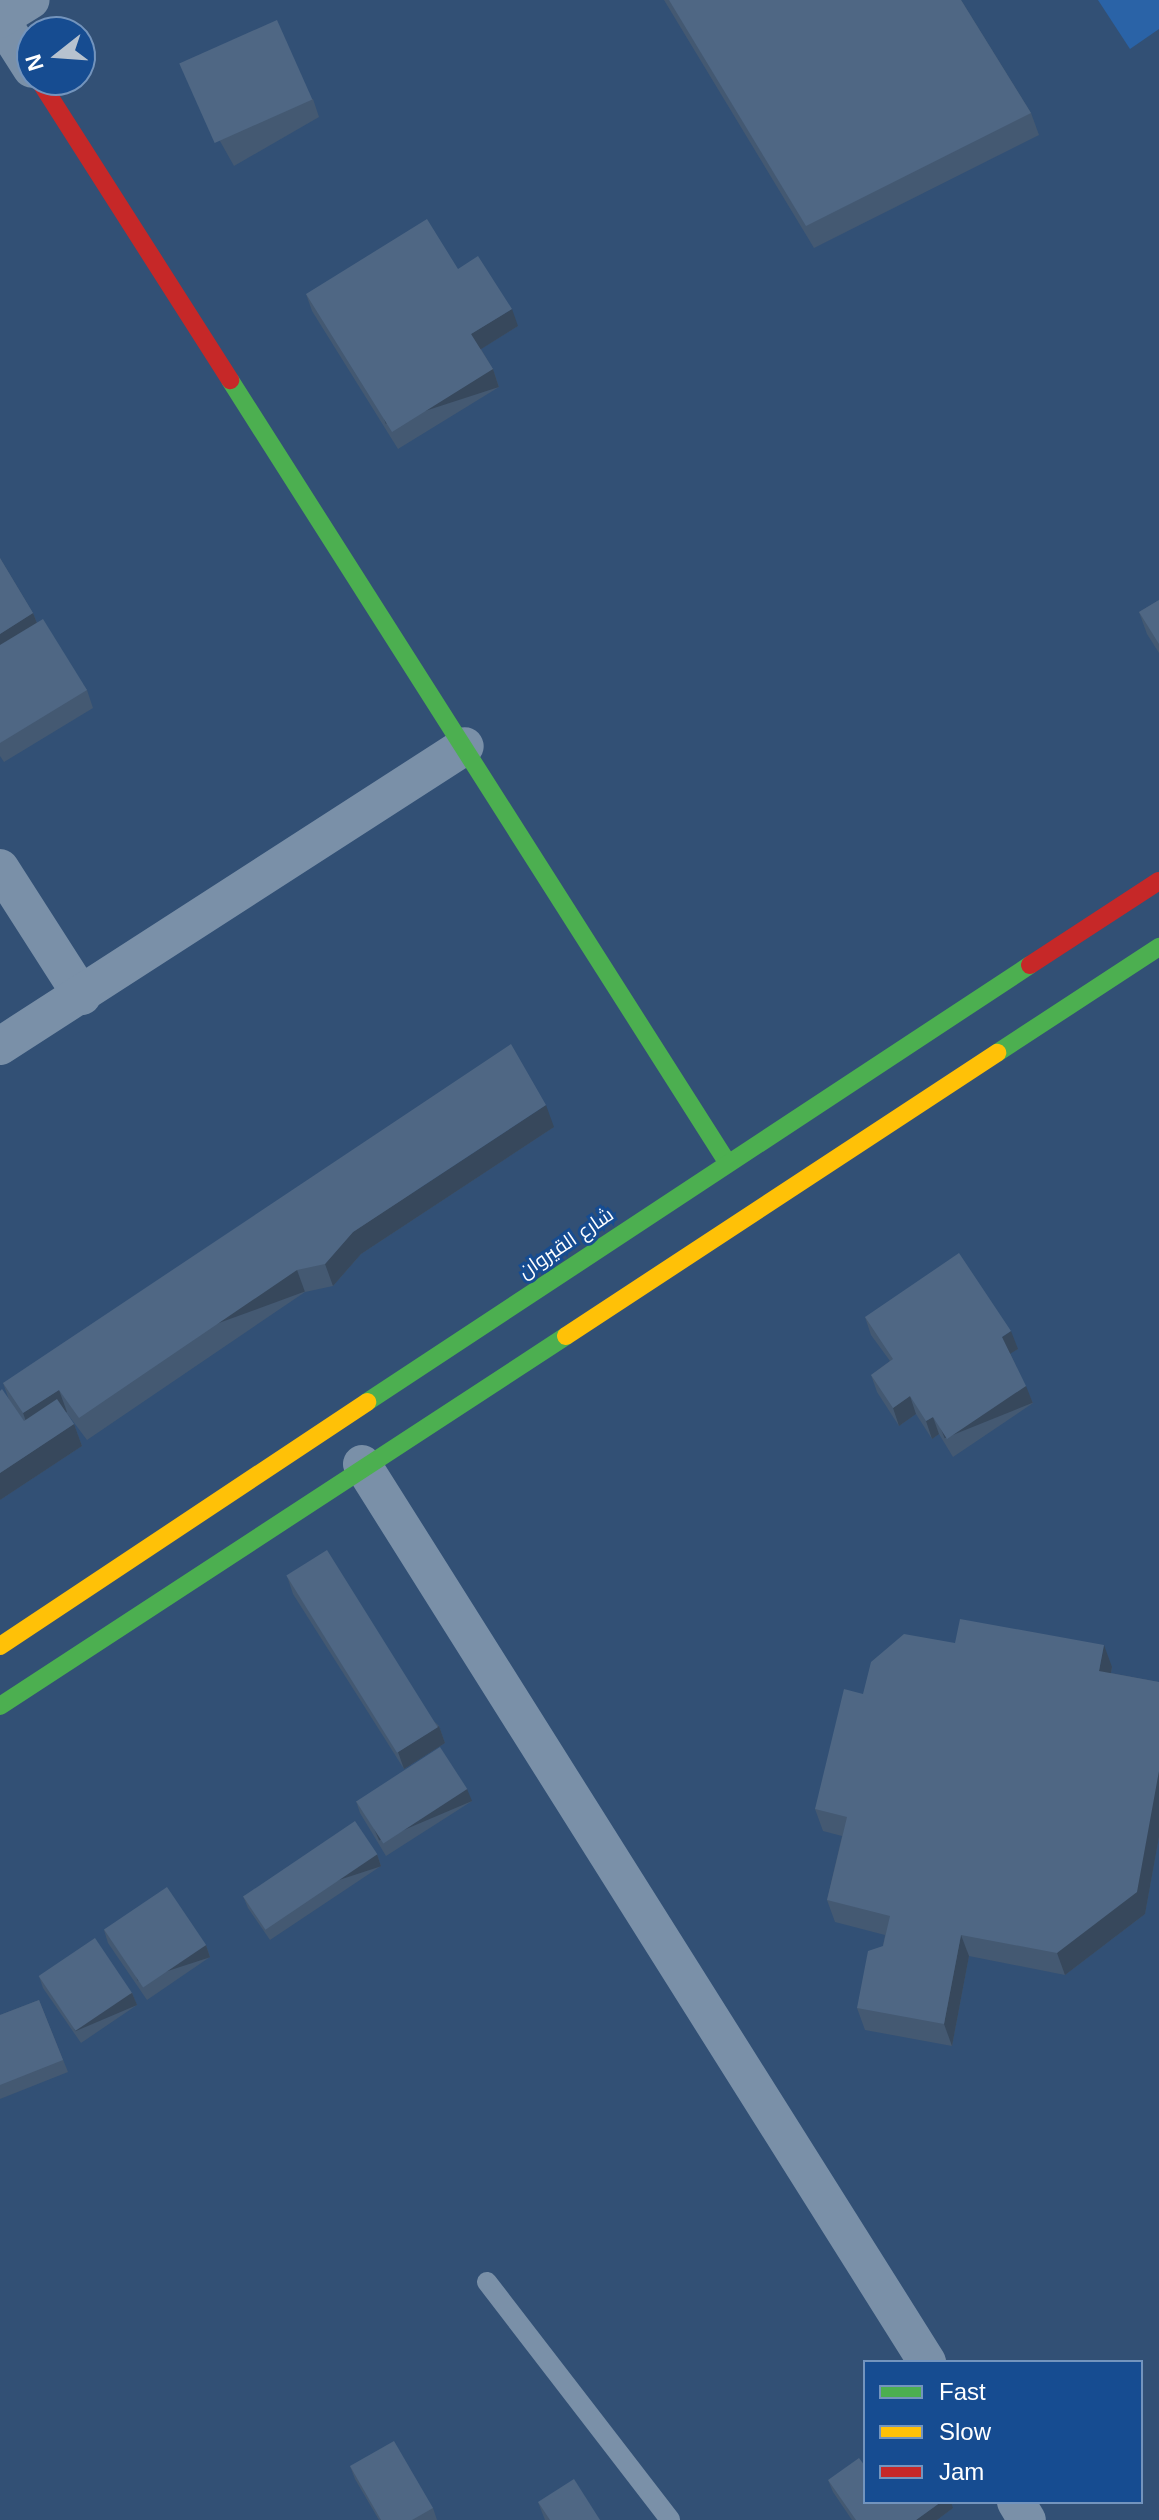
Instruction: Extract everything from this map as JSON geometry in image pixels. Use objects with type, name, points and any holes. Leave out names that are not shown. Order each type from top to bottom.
[{"type":"main road","points":[[49,96],[727,1162]]},
{"type":"main road","name":"شارع القيروان","points":[[0,1646],[727,1162],[1159,881]]},
{"type":"main road","points":[[0,1706],[362,1464],[1159,947]]},
{"type":"street","points":[[16,44],[0,19],[30,0]]},
{"type":"street","points":[[0,1046],[82,996],[465,746]]},
{"type":"street","points":[[0,868],[82,996]]},
{"type":"street","points":[[362,1464],[926,2360]]},
{"type":"lane","points":[[487,2282],[670,2520]]},
{"type":"shaded area","points":[[1098,0],[1159,0],[1159,29],[1130,49]]},
{"type":"building","points":[[669,0],[961,0],[1031,113],[806,226]]},
{"type":"building","points":[[277,20],[312,99],[215,143],[179,64]]},
{"type":"building","points":[[427,219],[458,269],[478,256],[512,309],[471,334],[493,369],[392,432],[306,294]]},
{"type":"building","points":[[0,558],[33,613],[0,634]]},
{"type":"building","points":[[1159,600],[1159,644],[1139,612]]},
{"type":"building","points":[[43,619],[87,690],[0,743],[0,645]]},
{"type":"building","points":[[511,1044],[546,1105],[353,1232],[325,1264],[297,1270],[79,1418],[59,1390],[23,1413],[3,1383]]},
{"type":"building","points":[[959,1253],[1011,1331],[1002,1337],[1026,1386],[947,1439],[933,1417],[926,1421],[910,1396],[893,1408],[871,1375],[893,1359],[865,1317]]},
{"type":"building","points":[[2,1389],[24,1421],[57,1399],[74,1424],[0,1473],[0,1391]]},
{"type":"building","points":[[327,1550],[438,1727],[397,1753],[286,1575]]},
{"type":"building","points":[[960,1619],[1104,1645],[1099,1671],[1159,1682],[1159,1771],[1137,1892],[1057,1953],[961,1935],[944,2024],[857,2008],[868,1951],[883,1946],[890,1916],[827,1900],[847,1817],[815,1809],[844,1689],[863,1694],[871,1662],[904,1634],[955,1643]]},
{"type":"building","points":[[440,1747],[467,1789],[383,1843],[356,1801]]},
{"type":"building","points":[[355,1821],[377,1854],[265,1930],[243,1896]]},
{"type":"building","points":[[167,1887],[206,1945],[143,1988],[104,1929]]},
{"type":"building","points":[[95,1938],[132,1993],[76,2031],[39,1976]]},
{"type":"building","points":[[39,2000],[63,2060],[0,2085],[0,2015]]},
{"type":"building","points":[[394,2441],[433,2508],[412,2520],[381,2520],[350,2466]]},
{"type":"building","points":[[859,2458],[863,2463],[863,2504],[938,2504],[916,2520],[856,2520],[828,2480]]},
{"type":"building","points":[[574,2479],[600,2520],[550,2520],[538,2502]]},
{"type":"traffic: fast","points":[[230,380],[727,1162]]},
{"type":"traffic: fast","points":[[997,1053],[1159,947]]},
{"type":"traffic: fast","points":[[367,1402],[1030,965]]},
{"type":"traffic: fast","points":[[0,1706],[566,1336]]},
{"type":"traffic: slow","points":[[566,1336],[997,1053]]},
{"type":"traffic: slow","points":[[0,1646],[367,1402]]},
{"type":"traffic: jam","points":[[49,96],[230,380]]},
{"type":"traffic: jam","points":[[1030,965],[1159,881]]}]
